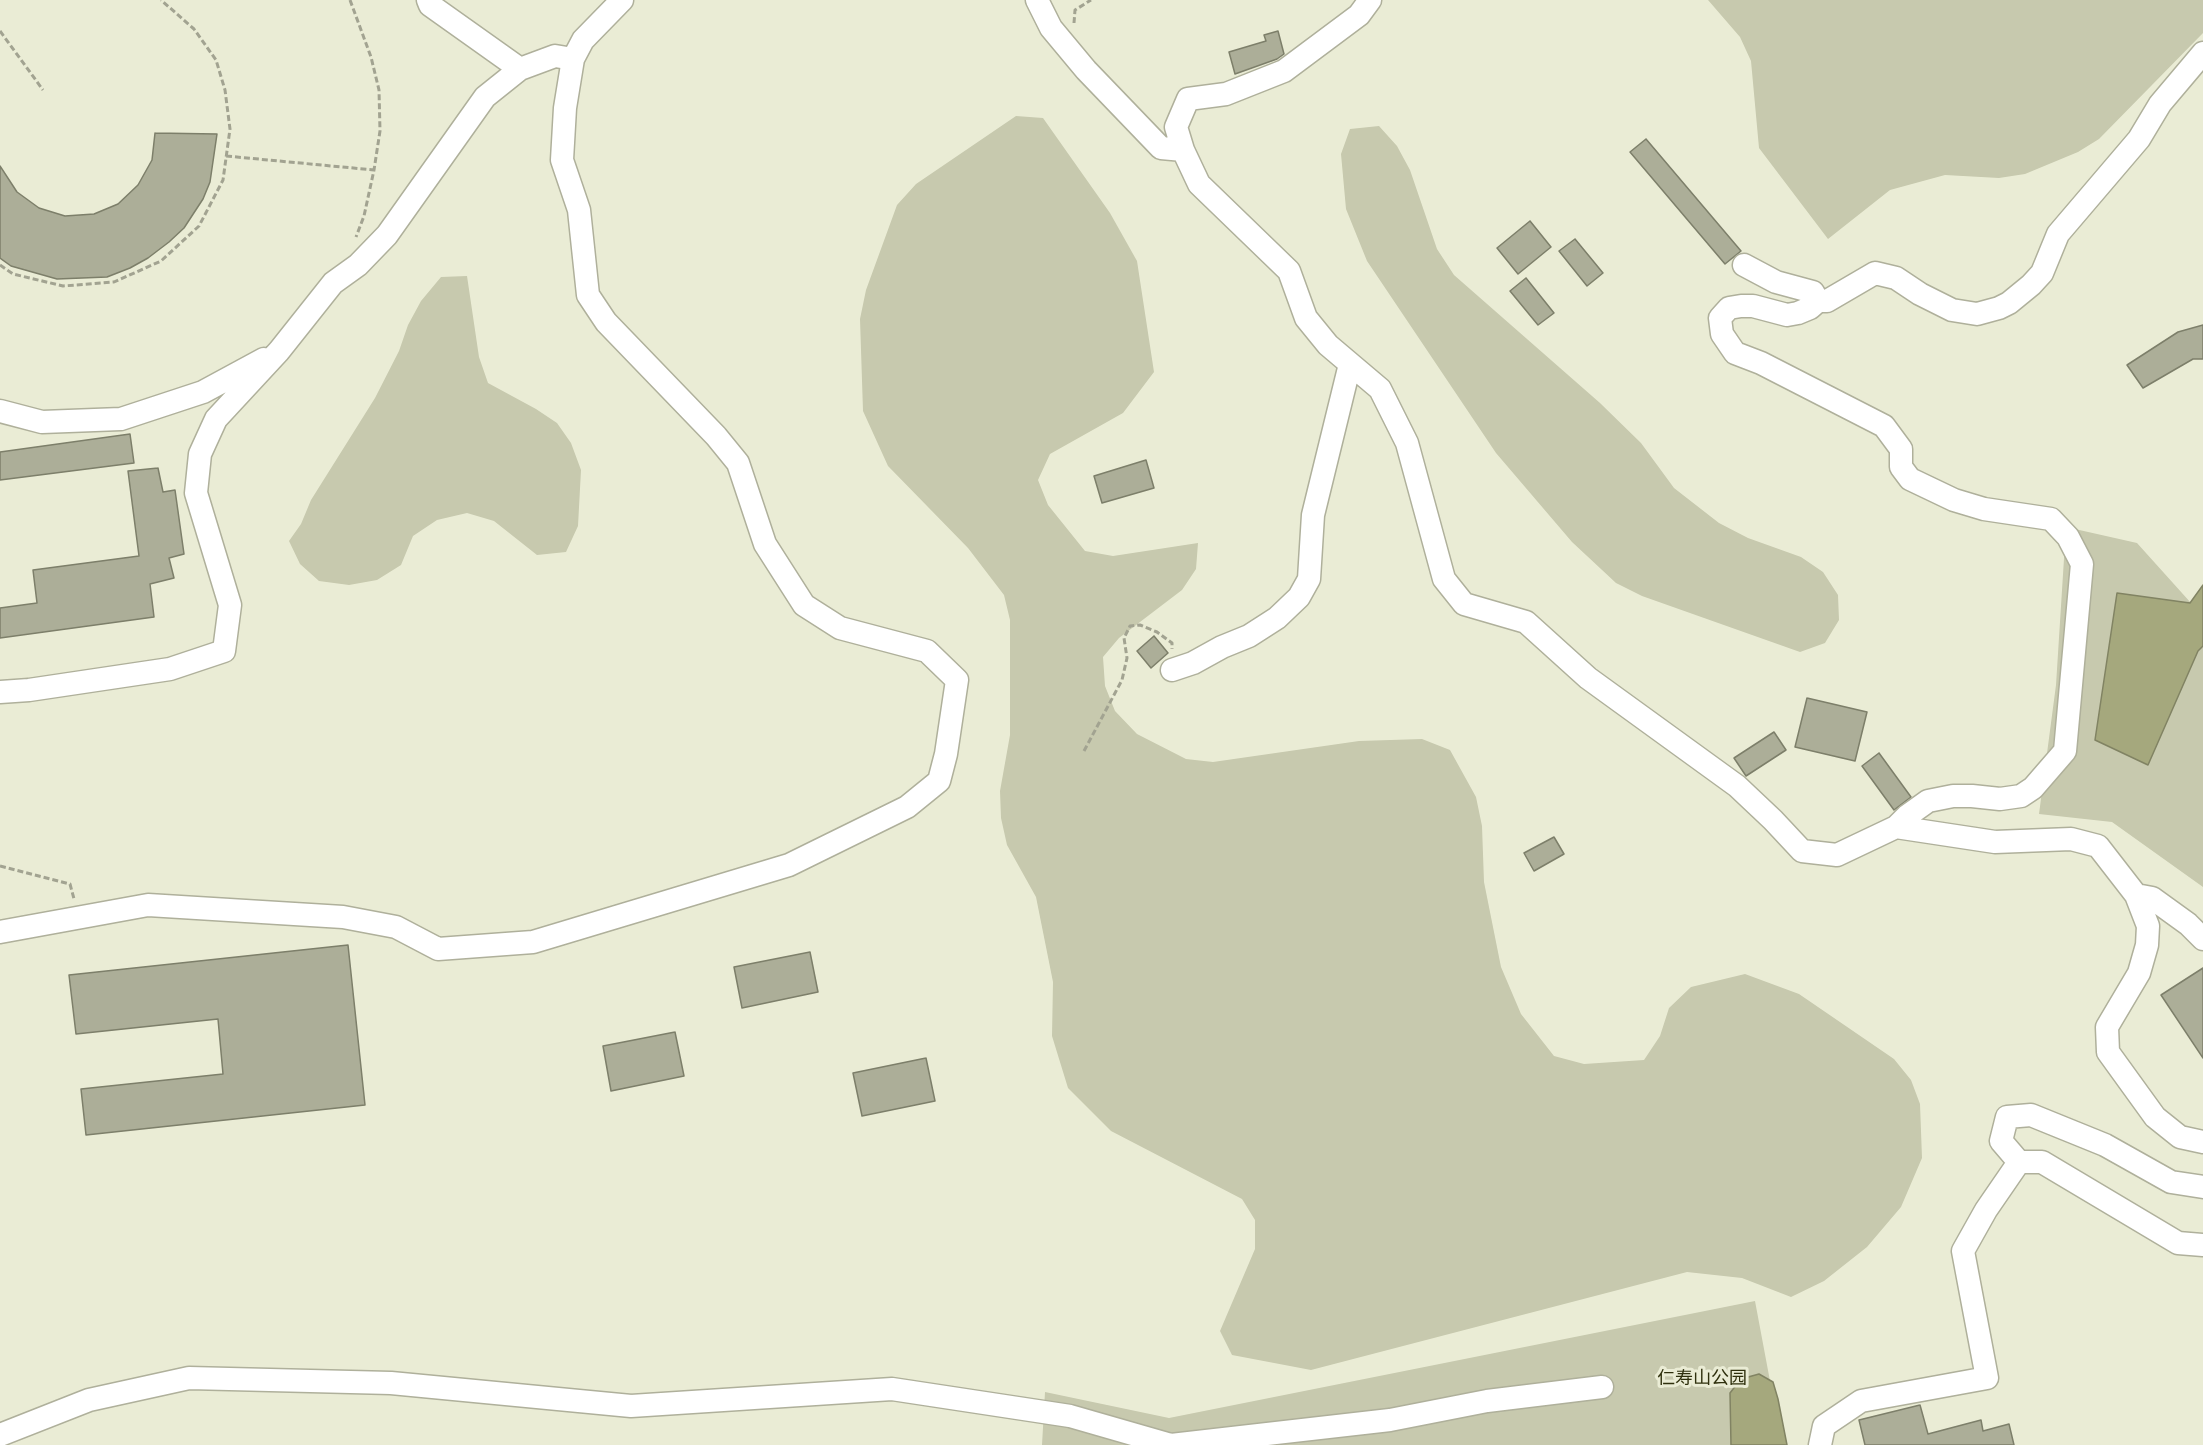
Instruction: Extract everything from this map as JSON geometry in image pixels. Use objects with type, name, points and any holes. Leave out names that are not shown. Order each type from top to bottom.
[{"type":"street","points":[[428,0],[430,5],[520,69]]},
{"type":"street","points":[[0,932],[148,905],[343,917],[396,927],[438,949],[533,942],[789,865],[907,807],[939,781],[946,754],[957,680],[927,651],[840,628],[804,605],[765,544],[738,463],[716,436],[606,322],[588,295],[579,210],[562,160],[565,108],[573,59],[584,40],[622,0]]},
{"type":"street","points":[[1037,0],[1051,28],[1071,52],[1161,148],[1183,150]]},
{"type":"street","points":[[1370,0],[1359,15],[1284,71],[1227,94],[1188,99],[1176,127],[1198,184],[1289,271],[1306,318],[1328,345],[1380,389],[1407,443],[1444,579],[1464,604],[1526,622],[1588,678],[1737,786],[1802,850],[1837,855],[1896,827],[1928,801],[1953,796],[2000,799],[2021,796],[2034,788],[2065,751],[2082,564],[2068,537],[2051,519],[1984,509],[1954,500],[1910,480],[1901,467],[1901,449],[1884,426],[1761,363],[1735,353],[1722,334],[1720,318],[1729,308],[1753,306],[1787,315],[1810,308],[1818,302],[1827,301],[1875,273],[1896,278],[1920,294],[1952,310],[1977,314],[2009,303],[2042,273],[2058,234],[2139,139],[2160,104],[2203,53]]},
{"type":"street","points":[[0,692],[29,690],[170,669],[224,651],[230,605],[196,493],[200,454],[216,419],[279,351],[333,283],[358,265],[387,235],[485,97],[520,69],[555,56],[573,59]]},
{"type":"street","points":[[1744,265],[1776,282],[1813,292],[1818,302]]},
{"type":"street","points":[[0,411],[42,422],[121,419],[203,392],[279,351]]},
{"type":"street","points":[[1172,670],[1193,663],[1222,647],[1250,636],[1277,618],[1299,597],[1309,579],[1313,515],[1350,364]]},
{"type":"street","points":[[1896,827],[1995,843],[2071,839],[2098,846],[2136,895],[2148,926],[2147,945],[2139,973],[2107,1028],[2108,1052],[2154,1117],[2180,1137],[2203,1142]]},
{"type":"street","points":[[2136,895],[2152,898],[2188,924],[2203,939]]},
{"type":"street","points":[[2203,1187],[2171,1182],[2105,1145],[2031,1115],[2007,1117],[2001,1141],[2019,1162],[2042,1162],[2178,1243],[2203,1245]]},
{"type":"street","points":[[1820,1445],[1824,1426],[1861,1401],[1987,1378],[1963,1251],[1986,1210],[2019,1162]]},
{"type":"street","points":[[0,1436],[89,1400],[189,1378],[391,1383],[631,1406],[892,1389],[1070,1416],[1171,1445],[1390,1420],[1487,1401],[1602,1387]]},
{"type":"path","points":[[0,266],[13,274],[63,286],[114,282],[161,261],[199,225],[223,180],[230,129],[225,90],[216,60],[194,29],[161,0]]},
{"type":"path","points":[[350,0],[371,57],[379,90],[380,131],[374,170],[364,216],[356,238]]},
{"type":"path","points":[[1071,52],[1075,10],[1091,0]]},
{"type":"path","points":[[0,31],[43,90]]},
{"type":"path","points":[[226,156],[374,170]]},
{"type":"path","points":[[1084,751],[1122,680],[1126,658],[1125,638],[1130,626],[1140,625],[1157,632],[1172,643],[1172,670]]},
{"type":"path","points":[[0,866],[70,884],[79,919]]},
{"type":"green space","points":[[1708,0],[2203,0],[2203,33],[2099,139],[2078,152],[2025,174],[1999,178],[1945,175],[1890,190],[1828,239],[1759,148],[1751,61],[1740,37]]},
{"type":"green space","points":[[1016,116],[1043,118],[1110,213],[1137,261],[1154,372],[1123,413],[1050,454],[1038,480],[1048,505],[1085,551],[1113,556],[1198,543],[1196,569],[1182,590],[1119,638],[1103,657],[1105,686],[1115,711],[1137,734],[1186,759],[1213,762],[1359,741],[1422,739],[1450,750],[1476,797],[1482,826],[1484,882],[1501,967],[1521,1014],[1554,1056],[1584,1064],[1644,1060],[1660,1036],[1669,1008],[1691,987],[1745,974],[1799,994],[1894,1059],[1911,1080],[1920,1104],[1922,1158],[1901,1207],[1867,1247],[1824,1281],[1791,1297],[1742,1278],[1687,1272],[1311,1370],[1232,1355],[1220,1331],[1255,1249],[1255,1220],[1242,1199],[1111,1131],[1068,1088],[1052,1036],[1053,982],[1036,897],[1007,845],[1001,818],[1000,791],[1010,735],[1010,620],[1004,595],[968,548],[888,466],[863,411],[860,319],[866,290],[897,205],[916,184]]},
{"type":"green space","points":[[1379,126],[1397,146],[1410,170],[1437,249],[1454,275],[1600,403],[1641,443],[1674,488],[1719,523],[1748,538],[1801,557],[1823,572],[1838,595],[1839,620],[1825,643],[1800,652],[1642,596],[1616,583],[1572,542],[1496,453],[1367,261],[1346,209],[1341,154],[1350,129]]},
{"type":"green space","points":[[467,276],[479,357],[488,383],[557,423],[571,443],[581,470],[578,526],[566,552],[537,555],[494,521],[467,513],[437,520],[413,536],[401,565],[377,580],[349,585],[319,581],[300,564],[289,541],[301,524],[311,500],[375,398],[421,301],[441,277]]},
{"type":"green space","points":[[2066,527],[2137,543],[2191,603],[2198,651],[2203,646],[2203,887],[2112,822],[2039,814],[2056,685]]},
{"type":"green space","name":"仁寿山公园","points":[[1755,1301],[1782,1445],[1042,1445],[1045,1392],[1169,1418]]},
{"type":"shaded area","points":[[2203,585],[2203,646],[2198,651],[2148,765],[2095,740],[2117,593],[2190,603]]},
{"type":"shaded area","points":[[1759,1374],[1773,1382],[1787,1445],[1731,1445],[1730,1393],[1741,1379]]},
{"type":"building","points":[[1278,31],[1284,54],[1277,59],[1235,74],[1229,52],[1266,41],[1264,35]]},
{"type":"building","points":[[155,133],[217,134],[210,182],[203,199],[184,228],[169,242],[148,258],[107,277],[57,279],[11,266],[0,258],[0,166],[17,192],[39,208],[65,216],[94,214],[118,204],[138,185],[152,160]]},
{"type":"building","points":[[1646,139],[1741,251],[1725,264],[1630,152]]},
{"type":"building","points":[[1530,221],[1551,247],[1518,274],[1497,248]]},
{"type":"building","points":[[1575,239],[1603,273],[1587,286],[1559,251]]},
{"type":"building","points":[[1526,278],[1554,313],[1538,325],[1510,291]]},
{"type":"building","points":[[2203,325],[2203,359],[2193,359],[2143,388],[2127,365],[2178,332]]},
{"type":"building","points":[[130,434],[134,463],[0,480],[0,452]]},
{"type":"building","points":[[1146,460],[1154,488],[1102,503],[1094,476]]},
{"type":"building","points":[[158,468],[163,492],[175,490],[184,554],[169,558],[174,578],[150,584],[154,617],[0,638],[0,608],[37,603],[33,570],[139,556],[128,471]]},
{"type":"building","points":[[1154,636],[1168,653],[1151,668],[1137,651]]},
{"type":"building","points":[[1807,698],[1867,712],[1855,761],[1795,747]]},
{"type":"building","points":[[1774,732],[1786,750],[1746,776],[1734,758]]},
{"type":"building","points":[[1879,753],[1911,797],[1894,810],[1862,766]]},
{"type":"building","points":[[1554,837],[1564,854],[1534,871],[1524,853]]},
{"type":"building","points":[[348,945],[365,1105],[86,1135],[81,1089],[223,1074],[218,1019],[76,1034],[69,975]]},
{"type":"building","points":[[810,952],[818,992],[742,1008],[734,967]]},
{"type":"building","points":[[2203,968],[2203,1058],[2161,995]]},
{"type":"building","points":[[675,1032],[684,1076],[611,1091],[603,1046]]},
{"type":"building","points":[[926,1058],[935,1101],[862,1116],[853,1073]]},
{"type":"building","points":[[1920,1405],[1928,1434],[1981,1420],[1983,1431],[2009,1424],[2014,1445],[1865,1445],[1859,1420]]}]
